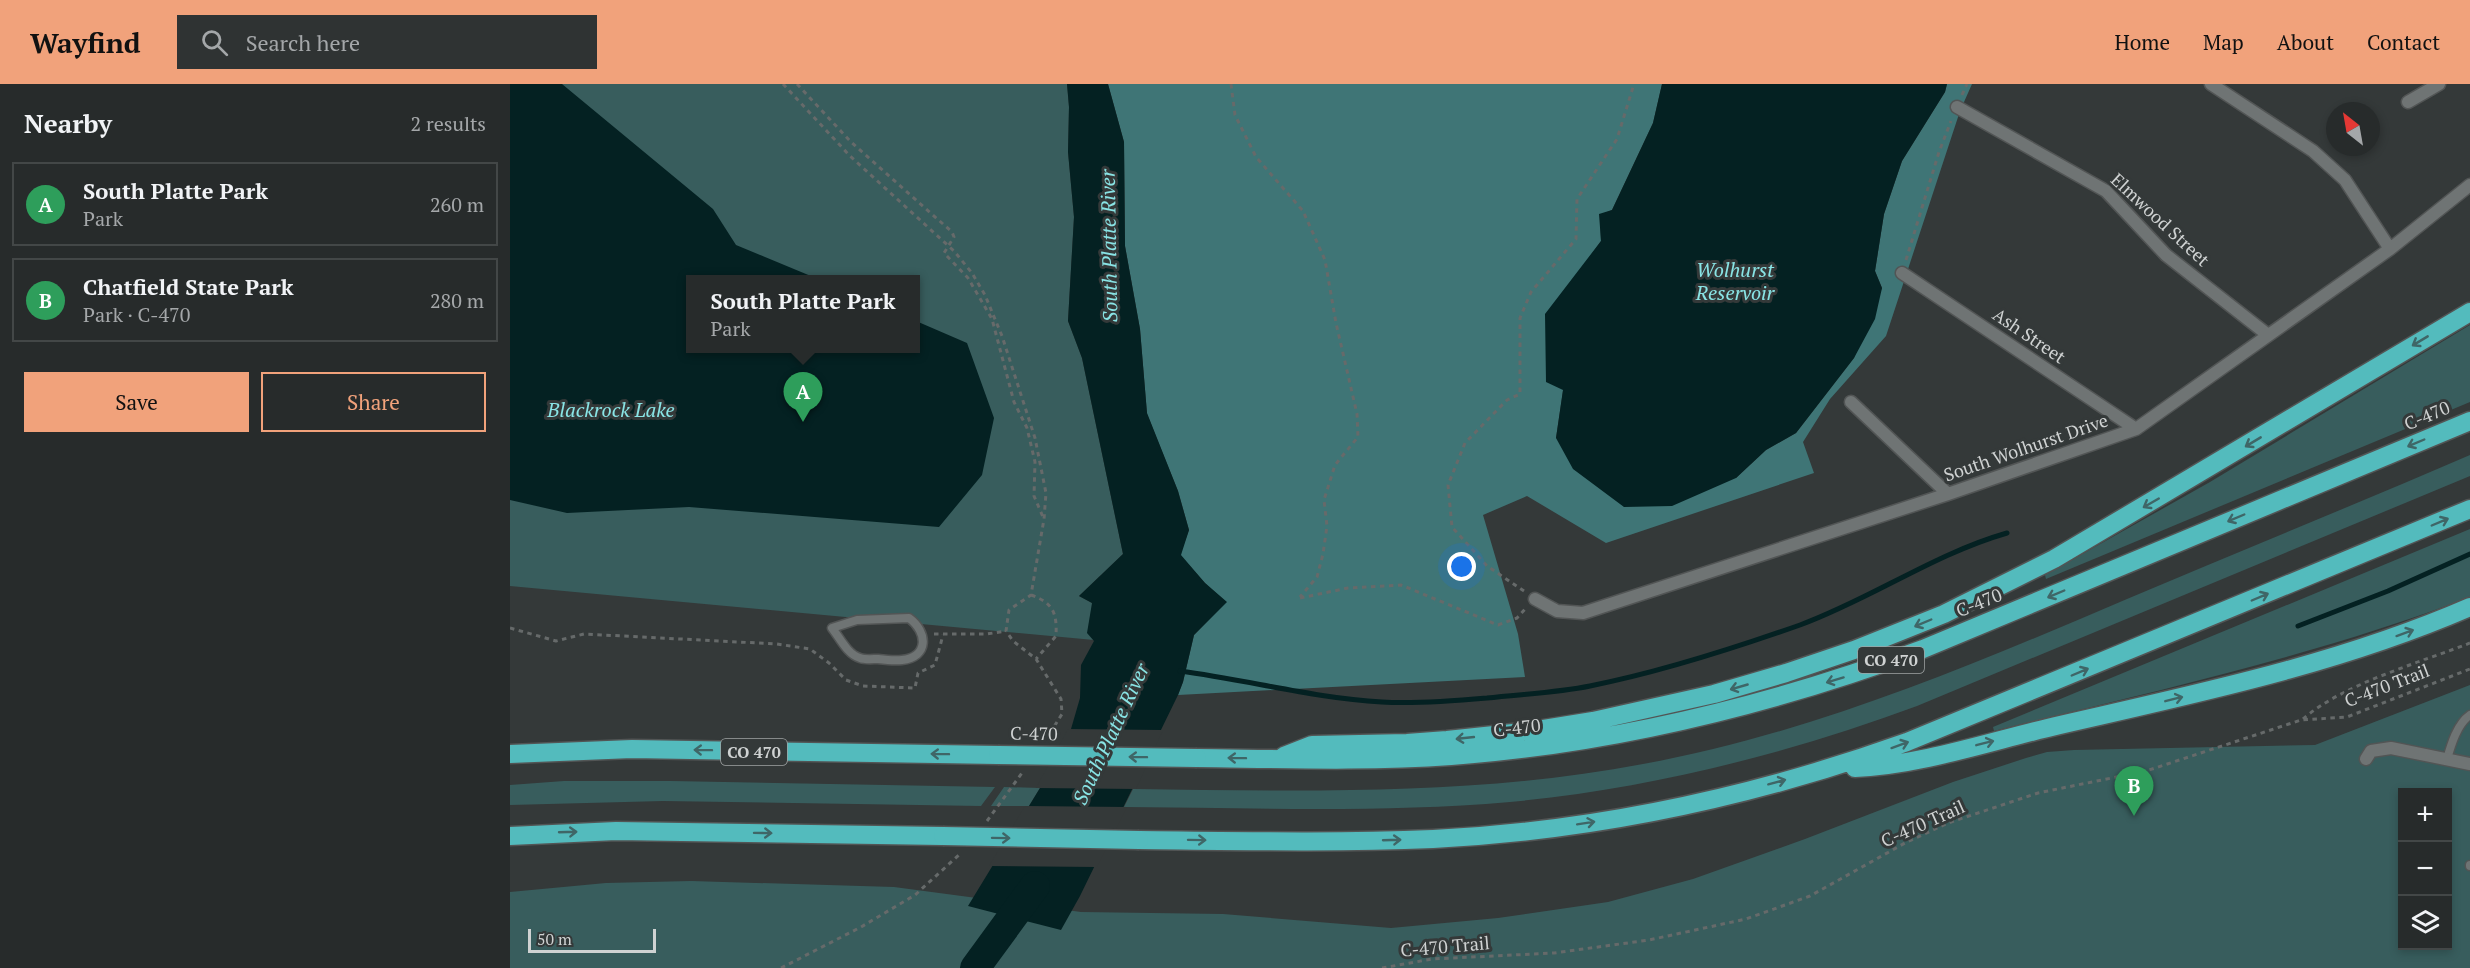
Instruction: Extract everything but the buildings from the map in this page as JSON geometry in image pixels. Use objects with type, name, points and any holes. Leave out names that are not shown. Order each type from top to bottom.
[{"type":"highway","points":[[1277,759],[1312,745],[1407,743],[1457,739],[1531,731],[1620,716],[1745,685],[1865,646],[1944,614],[2062,555],[2470,312]]},
{"type":"highway","name":"C-470","points":[[510,754],[643,749],[1277,759],[1428,757],[1523,748],[1641,730],[1766,701],[1923,649],[2470,420]]},
{"type":"highway","points":[[510,836],[605,831],[1139,840],[1385,841],[1520,832],[1594,822],[1736,793],[1880,752],[1968,718],[2470,509]]},
{"type":"highway","points":[[1824,769],[1865,767],[1912,760],[2218,688],[2372,646],[2470,607]]},
{"type":"street","points":[[2211,84],[2313,150],[2345,180],[2390,249]]},
{"type":"street","points":[[2408,102],[2439,84]]},
{"type":"street","name":"Elmwood Street","points":[[1957,107],[2106,191],[2166,255],[2268,335]]},
{"type":"street","name":"South Wolhurst Drive","points":[[1536,599],[1557,611],[1583,614],[1948,494],[2136,429],[2390,249],[2470,185]]},
{"type":"street","name":"Ash Street","points":[[1902,273],[2136,429]]},
{"type":"street","points":[[1851,402],[1948,494]]},
{"type":"street","points":[[2366,759],[2371,751],[2391,748],[2470,764]]},
{"type":"lane","points":[[909,618],[919,625],[924,634],[923,647],[916,654],[903,660],[861,659],[849,652],[832,628],[857,620],[909,618]]},
{"type":"lane","points":[[2447,759],[2452,742],[2470,715]]},
{"type":"path","points":[[783,84],[850,156],[949,246],[972,273],[1002,336],[1041,460],[1046,494],[1031,595],[1009,610],[1006,631],[1013,641],[1036,659],[1056,636],[1057,617],[1045,600],[1031,595]]},
{"type":"path","points":[[798,84],[851,142],[952,232],[954,237],[945,253],[968,278],[992,319],[1014,402],[1027,428],[1035,462],[1034,496],[1044,519]]},
{"type":"path","points":[[1231,84],[1235,115],[1256,157],[1303,211],[1325,260],[1336,322],[1357,414],[1359,437],[1335,465],[1324,500],[1327,526],[1317,577],[1300,598],[1348,588],[1401,585],[1498,625],[1517,618],[1536,599],[1487,566],[1452,527],[1448,485],[1465,443],[1508,400],[1520,394],[1520,318],[1531,292],[1576,239],[1577,199],[1617,140],[1634,84]]},
{"type":"path","points":[[1902,273],[1939,152],[1967,84]]},
{"type":"path","points":[[510,628],[556,641],[584,634],[777,644],[810,649],[846,680],[863,686],[915,688],[918,673],[935,665],[943,635],[1006,631]]},
{"type":"path","points":[[2301,720],[2342,693],[2470,644]]},
{"type":"path","name":"C-470 Trail","points":[[1382,968],[1432,959],[1554,953],[1649,940],[1746,919],[1809,896],[1862,869],[1905,843],[1948,823],[2038,794],[2146,771],[2301,720],[2347,717],[2470,669]]},
{"type":"shaded area","points":[[510,84],[1067,84],[1068,152],[1074,217],[1068,321],[1082,358],[1123,554],[1079,596],[1092,603],[1094,640],[510,586]]},
{"type":"shaded area","points":[[1108,84],[1662,84],[1653,123],[1612,210],[1600,215],[1601,241],[1581,269],[1556,438],[1736,478],[1766,450],[1796,433],[1854,358],[1882,288],[1875,271],[1884,214],[1902,161],[1945,92],[1947,84],[1972,84],[1960,111],[1886,336],[1830,399],[1803,442],[1814,473],[1606,543],[1527,496],[1483,515],[1518,634],[1525,677],[1178,695],[1194,635],[1226,602],[1180,555],[1189,530],[1178,491],[1147,414],[1140,329],[1125,246],[1124,142]]},
{"type":"shaded area","points":[[2470,325],[2470,402],[2046,579],[2045,575],[2210,482]]},
{"type":"shaded area","points":[[2470,455],[2470,476],[1917,706],[1768,754],[1666,779],[1510,802],[1366,809],[1124,807],[1133,789],[1389,789],[1516,782],[1643,764],[1768,735],[1890,695],[2009,649]]},
{"type":"shaded area","points":[[2470,529],[2470,597],[2294,655],[1994,731],[1993,727]]},
{"type":"shaded area","points":[[2470,685],[2470,968],[510,968],[510,892],[606,883],[691,881],[894,887],[1081,912],[1223,914],[1391,928],[1498,918],[1608,902],[1693,879],[1953,782],[2047,752],[2315,745]]},
{"type":"shaded area","points":[[564,781],[995,787],[981,806],[663,801],[510,805],[510,785]]},
{"type":"shaded area","points":[[1004,787],[1040,788],[1029,806],[991,806]]},
{"type":"water","name":"Blackrock Lake","points":[[510,84],[562,84],[713,209],[736,245],[808,275],[686,275],[686,353],[920,353],[920,323],[967,343],[994,418],[982,475],[939,527],[689,507],[567,513],[510,500]]},
{"type":"water","points":[[1067,84],[1108,84],[1124,142],[1125,246],[1140,329],[1147,413],[1178,491],[1189,530],[1181,555],[1205,583],[1227,602],[1194,635],[1178,695],[1080,896],[1061,930],[968,906],[1040,788],[1071,729],[1080,698],[1081,665],[1094,641],[1087,633],[1092,603],[1079,596],[1123,554],[1082,358],[1068,321],[1074,217],[1068,152]]},
{"type":"water","name":"Wolhurst Reservoir","points":[[1662,84],[1947,84],[1945,92],[1902,161],[1884,214],[1875,271],[1882,288],[1875,319],[1854,358],[1796,433],[1766,450],[1736,478],[1672,506],[1624,507],[1573,469],[1556,438],[1563,390],[1546,382],[1545,314],[1601,241],[1599,214],[1612,210],[1653,123]]},
{"type":"pier","points":[[1068,729],[1163,730],[1136,789],[1036,788]]},
{"type":"pier","points":[[1025,806],[1127,807],[1097,867],[989,866]]},
{"type":"waterway","points":[[1180,671],[1331,697],[1382,702],[1448,701],[1577,688],[1670,667],[1800,625],[1852,603],[1928,564],[2007,533]]},
{"type":"waterway","points":[[2298,626],[2388,591],[2470,554]]},
{"type":"waterway","name":"South Platte River","points":[[975,968],[1035,886]]},
{"type":"place","name":"South Platte Park","points":[[803,422]]},
{"type":"place","name":"Chatfield State Park","points":[[2134,816]]}]
